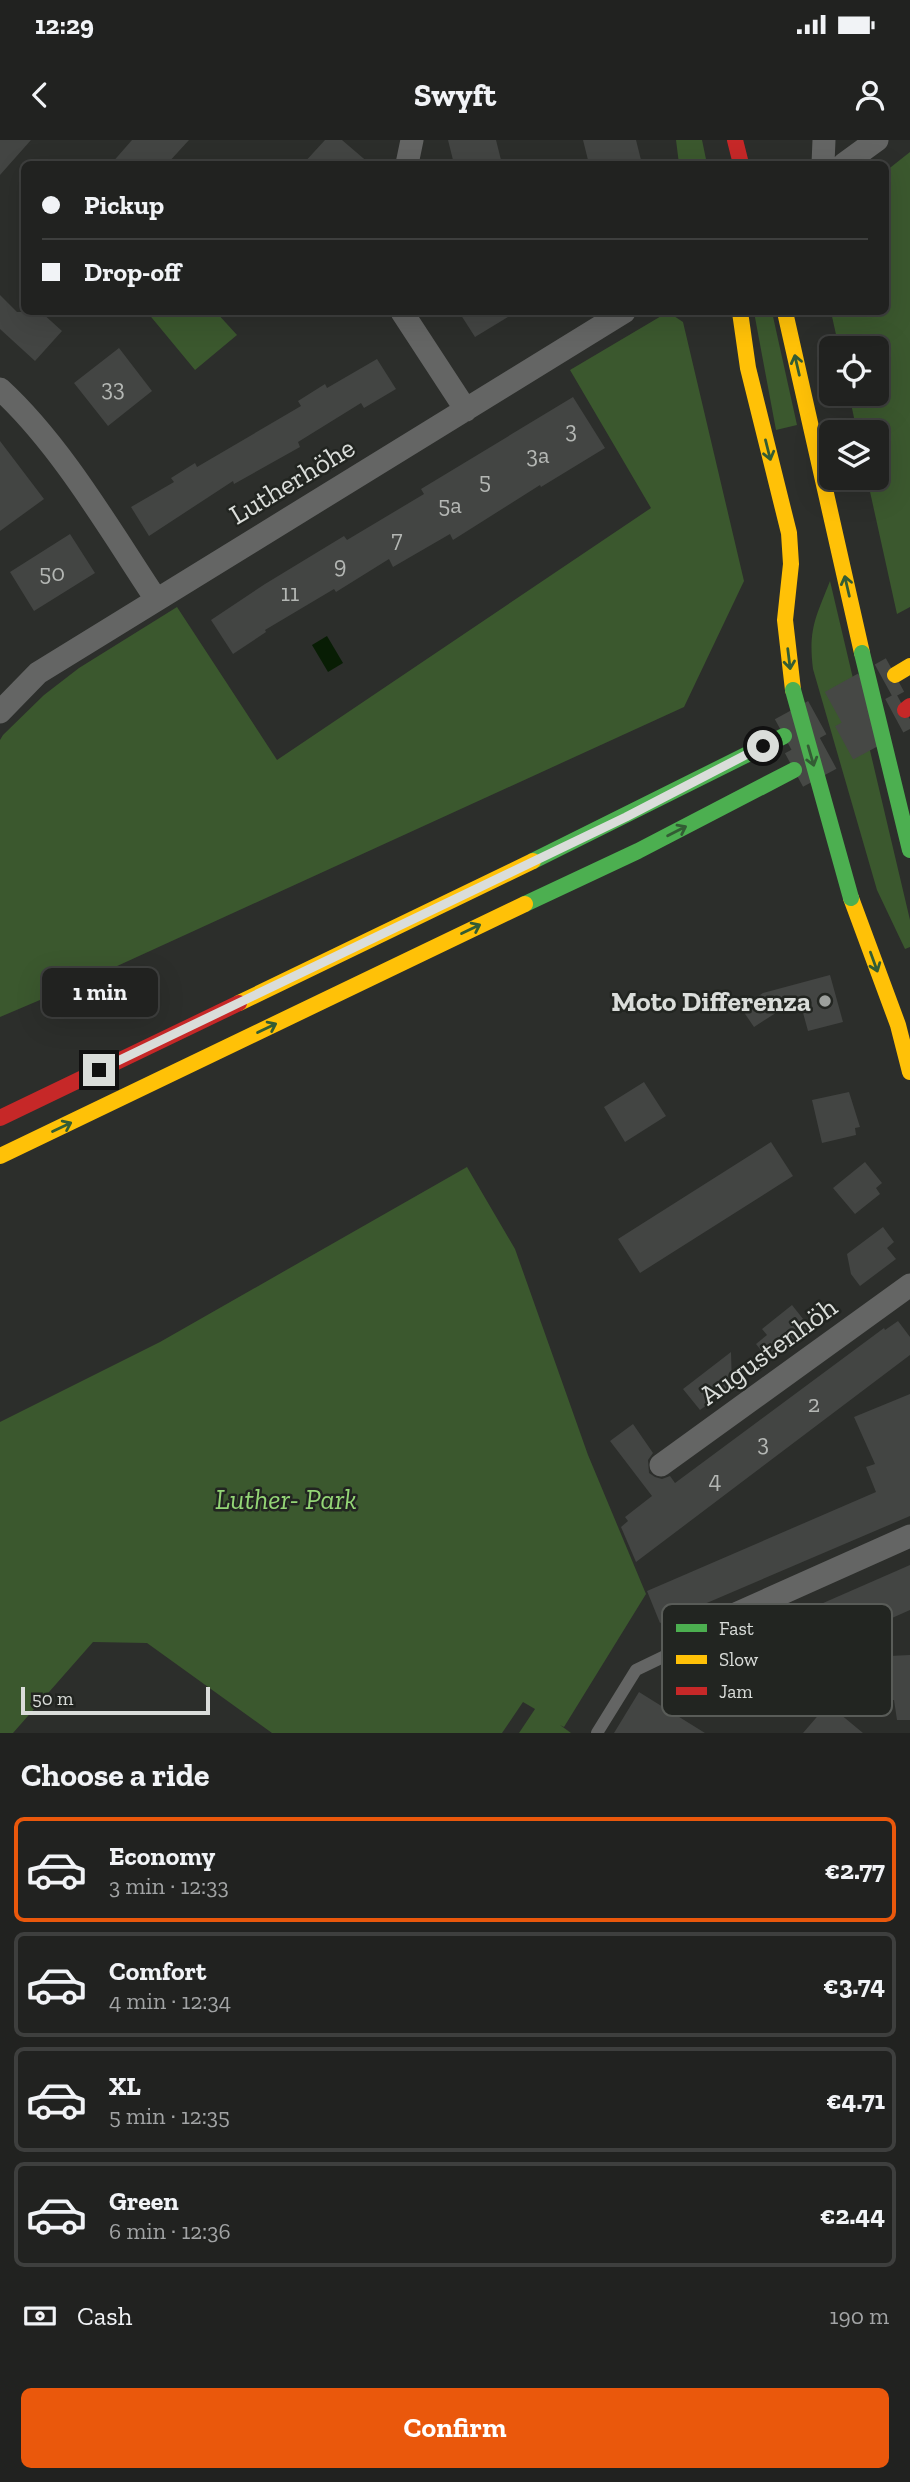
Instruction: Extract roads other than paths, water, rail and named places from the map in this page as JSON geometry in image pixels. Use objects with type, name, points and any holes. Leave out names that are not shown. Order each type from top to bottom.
[{"type":"main road","points":[[736,140],[740,161]]},
{"type":"main road","points":[[740,315],[751,379],[789,533],[791,564],[785,621],[793,690],[851,898],[898,1025],[910,1072]]},
{"type":"main road","points":[[786,315],[862,653],[910,850]]},
{"type":"main road","points":[[895,675],[910,666]]},
{"type":"main road","points":[[0,1118],[626,817],[784,736]]},
{"type":"main road","points":[[0,1156],[638,851],[794,771]]},
{"type":"street","points":[[408,161],[412,140]]},
{"type":"street","points":[[823,161],[824,140]]},
{"type":"street","points":[[849,161],[877,140]]},
{"type":"street","points":[[404,315],[466,410]]},
{"type":"street","name":"Lutherhöhe","points":[[0,712],[38,673],[619,315]]},
{"type":"street","points":[[0,389],[68,468],[156,599]]},
{"type":"street","name":"Augustenhöh","points":[[662,1465],[910,1285]]},
{"type":"street","points":[[758,1604],[910,1536]]},
{"type":"lane","points":[[597,1733],[636,1670],[662,1657]]},
{"type":"tunnel","points":[[784,736],[895,675]]},
{"type":"tunnel","points":[[794,770],[905,710]]},
{"type":"place","name":"Moto Differenza","points":[[825,1001]]},
{"type":"park label","name":"Luther- Park","points":[[286,1499]]}]
